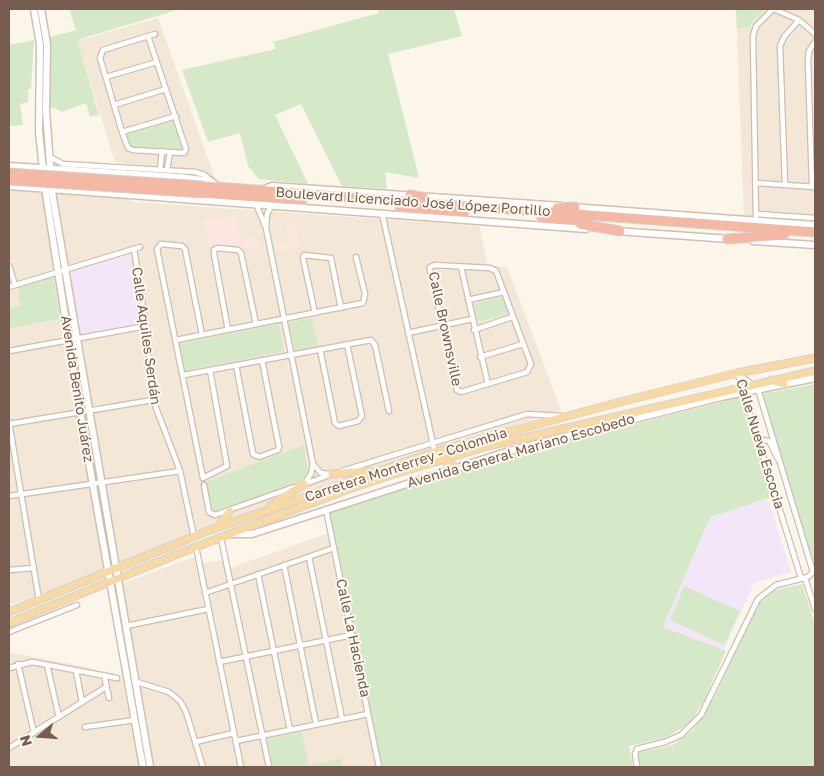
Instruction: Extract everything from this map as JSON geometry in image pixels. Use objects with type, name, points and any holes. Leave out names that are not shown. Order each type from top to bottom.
[{"type":"highway","name":"Boulevard Licenciado José López Portillo","points":[[9,173],[205,187],[558,219],[815,237]]},
{"type":"highway","name":"Boulevard Licenciado José López Portillo","points":[[9,180],[218,187],[815,232]]},
{"type":"highway","points":[[410,195],[447,204]]},
{"type":"highway","points":[[528,211],[574,207]]},
{"type":"highway","points":[[558,219],[620,231]]},
{"type":"highway","points":[[727,239],[784,235]]},
{"type":"main road","name":"Carretera Monterrey - Colombia","points":[[9,612],[217,528],[378,470],[434,452],[567,416],[738,374],[815,358]]},
{"type":"main road","name":"Carretera Monterrey - Colombia","points":[[9,623],[196,547],[346,490],[488,446],[742,389],[751,384],[815,371]]},
{"type":"main road","points":[[771,380],[784,384]]},
{"type":"main road","points":[[440,461],[456,468]]},
{"type":"main road","points":[[332,474],[378,470]]},
{"type":"main road","points":[[260,512],[304,484]]},
{"type":"main road","points":[[217,528],[230,510]]},
{"type":"street","name":"Avenida Benito Juárez","points":[[34,9],[40,45],[40,135],[42,156],[47,170]]},
{"type":"street","name":"Avenida Benito Juárez","points":[[41,9],[46,44],[46,111],[50,157],[47,170],[48,188],[58,271],[80,412],[96,483],[114,580],[126,626],[150,767]]},
{"type":"street","points":[[815,34],[799,20],[773,9],[756,26],[753,36],[756,217],[815,218]]},
{"type":"street","points":[[785,185],[780,46],[784,37],[799,20]]},
{"type":"street","points":[[148,36],[186,151],[162,152],[131,149],[126,145],[100,58],[103,50],[148,36],[155,34]]},
{"type":"street","points":[[756,183],[813,187],[808,61],[809,51],[815,42]]},
{"type":"street","points":[[106,78],[157,62]]},
{"type":"street","points":[[114,105],[166,89]]},
{"type":"street","points":[[39,101],[46,111],[39,118]]},
{"type":"street","points":[[122,132],[176,116]]},
{"type":"street","points":[[40,135],[48,138]]},
{"type":"street","points":[[160,170],[162,152]]},
{"type":"street","points":[[168,170],[170,152]]},
{"type":"street","points":[[32,187],[37,184],[39,178],[37,172],[32,168],[38,165],[42,156]]},
{"type":"street","points":[[50,157],[59,163],[201,174],[205,187]]},
{"type":"street","name":"Boulevard Licenciado José López Portillo","points":[[9,166],[47,170],[121,173],[205,187]]},
{"type":"street","points":[[93,166],[104,172]]},
{"type":"street","points":[[121,173],[132,168]]},
{"type":"street","points":[[78,171],[72,180],[78,191]]},
{"type":"street","name":"Boulevard Licenciado José López Portillo","points":[[9,186],[815,245]]},
{"type":"street","name":"Boulevard Licenciado José López Portillo","points":[[262,191],[272,186],[574,207],[756,217],[815,225]]},
{"type":"street","name":"Avenida Benito Juárez","points":[[48,188],[65,269],[88,411],[96,483]]},
{"type":"street","points":[[256,203],[266,228],[313,464],[309,478],[304,484]]},
{"type":"street","points":[[266,228],[267,214],[272,205]]},
{"type":"street","points":[[382,213],[434,452],[440,461]]},
{"type":"street","points":[[202,335],[185,249],[175,245],[158,246],[203,478],[227,466],[210,370]]},
{"type":"street","points":[[9,287],[140,247]]},
{"type":"street","name":"Calle Aquiles Serdán","points":[[134,249],[146,326],[153,400],[180,471],[194,537]]},
{"type":"street","points":[[228,330],[214,250],[234,250],[242,253],[256,324]]},
{"type":"street","points":[[315,313],[303,256],[331,258],[341,308]]},
{"type":"street","points":[[176,340],[359,304],[364,301],[365,294],[356,257]]},
{"type":"street","name":"Calle Brownsville","points":[[435,265],[494,269],[504,292],[531,364],[530,370],[461,392],[457,390],[430,268],[435,265]]},
{"type":"street","points":[[9,266],[15,285]]},
{"type":"street","points":[[461,267],[480,357],[488,384]]},
{"type":"street","points":[[468,300],[504,292]]},
{"type":"street","points":[[474,330],[512,317]]},
{"type":"street","points":[[408,333],[472,319]]},
{"type":"street","points":[[9,351],[146,326]]},
{"type":"street","points":[[184,375],[371,340],[375,345],[389,412]]},
{"type":"street","points":[[320,349],[336,426],[361,419],[362,413],[347,344]]},
{"type":"street","points":[[480,357],[523,344]]},
{"type":"street","points":[[236,365],[253,454],[256,457],[278,450],[279,447],[262,360]]},
{"type":"street","name":"Calle Nueva Escocia","points":[[738,374],[758,389],[813,572],[803,578]]},
{"type":"street","name":"Calle Nueva Escocia","points":[[738,374],[803,578],[815,609]]},
{"type":"street","name":"Avenida General Mariano Escobedo","points":[[231,534],[252,534],[456,468],[742,389],[758,389],[815,378]]},
{"type":"street","points":[[39,600],[9,423],[153,400]]},
{"type":"street","points":[[204,485],[211,514],[216,516],[332,474],[527,414],[567,416]]},
{"type":"street","points":[[760,445],[763,440],[769,441],[780,462]]},
{"type":"street","points":[[313,464],[321,472],[332,474]]},
{"type":"street","points":[[9,496],[180,471]]},
{"type":"street","name":"Calle La Hacienda","points":[[326,510],[379,767]]},
{"type":"street","points":[[221,538],[269,767]]},
{"type":"street","points":[[196,547],[241,767]]},
{"type":"street","points":[[205,593],[334,548]]},
{"type":"street","points":[[309,557],[342,719]]},
{"type":"street","points":[[284,565],[316,724]]},
{"type":"street","points":[[9,570],[34,568]]},
{"type":"street","points":[[258,574],[290,730]]},
{"type":"street","points":[[637,767],[635,754],[637,749],[665,742],[681,735],[701,715],[758,599],[776,586],[803,578]]},
{"type":"street","name":"Avenida Benito Juárez","points":[[114,580],[127,678],[143,767]]},
{"type":"street","points":[[9,632],[76,604]]},
{"type":"street","points":[[126,626],[208,609]]},
{"type":"street","points":[[219,662],[352,635]]},
{"type":"street","points":[[9,668],[18,664],[32,662],[117,678]]},
{"type":"street","points":[[18,664],[34,733]]},
{"type":"street","points":[[47,665],[59,717]]},
{"type":"street","points":[[76,671],[82,702]]},
{"type":"street","points":[[104,675],[108,698]]},
{"type":"street","points":[[127,678],[169,692],[180,701],[202,767]]},
{"type":"street","points":[[9,748],[106,687]]},
{"type":"street","points":[[236,741],[368,714]]},
{"type":"street","points":[[85,727],[134,720]]},
{"type":"street","points":[[195,742],[234,733]]},
{"type":"shaded area","points":[[736,9],[815,9],[815,225],[744,219]]},
{"type":"shaded area","points":[[158,18],[215,179],[115,162],[77,41]]},
{"type":"shaded area","points":[[9,189],[122,195],[133,202],[479,226],[488,266],[507,267],[561,410],[194,536],[116,568],[9,605]]},
{"type":"shaded area","points":[[237,215],[241,235],[246,239],[259,240],[259,249],[208,244],[204,218]]},
{"type":"shaded area","points":[[286,219],[294,220],[299,251],[275,249],[275,241],[286,242],[289,239]]},
{"type":"shaded area","points":[[129,254],[142,325],[78,336],[69,273]]},
{"type":"shaded area","points":[[768,499],[791,572],[754,583],[724,650],[663,627],[710,516]]},
{"type":"shaded area","points":[[329,533],[349,633],[247,653],[230,568]]},
{"type":"shaded area","points":[[194,557],[238,767],[154,767],[121,584]]},
{"type":"shaded area","points":[[223,560],[244,659],[350,637],[376,767],[244,767],[202,564]]},
{"type":"shaded area","points":[[9,652],[86,667],[122,679],[139,767],[9,767]]},
{"type":"green space","points":[[69,9],[177,10],[77,40],[99,115],[90,117],[86,103],[62,112],[54,108],[48,108],[50,37],[76,30]]},
{"type":"green space","points":[[377,9],[454,9],[462,36],[388,54],[419,178],[385,172],[387,189],[342,186],[301,104],[275,115],[308,184],[259,179],[248,166],[240,133],[208,142],[182,70],[276,49],[273,42],[379,13]]},
{"type":"green space","points":[[736,9],[765,9],[751,22],[750,27],[737,28]]},
{"type":"green space","points":[[34,40],[31,89],[28,89],[28,102],[20,104],[23,125],[9,126],[9,45]]},
{"type":"green space","points":[[174,120],[184,149],[132,148],[125,134]]},
{"type":"green space","points":[[53,277],[60,319],[9,328],[9,308],[20,306],[18,288]]},
{"type":"green space","points":[[503,297],[508,312],[504,315],[481,321],[473,316],[474,304]]},
{"type":"green space","points":[[312,318],[318,346],[294,350],[289,322]]},
{"type":"green space","points":[[279,324],[284,351],[184,371],[178,344]]},
{"type":"green space","points":[[815,384],[815,575],[762,394]]},
{"type":"green space","points":[[741,397],[772,497],[710,517],[663,627],[726,651],[704,701],[689,724],[665,738],[629,746],[633,767],[382,767],[329,512],[492,460]]},
{"type":"green space","points":[[304,445],[308,473],[303,480],[213,513],[206,482]]},
{"type":"green space","points":[[802,584],[815,624],[815,767],[639,767],[636,753],[673,745],[693,730],[716,694],[757,605],[775,590]]},
{"type":"green space","points":[[684,586],[740,611],[724,645],[670,620]]},
{"type":"green space","points":[[302,732],[308,765],[341,759],[343,767],[272,767],[267,739]]}]
